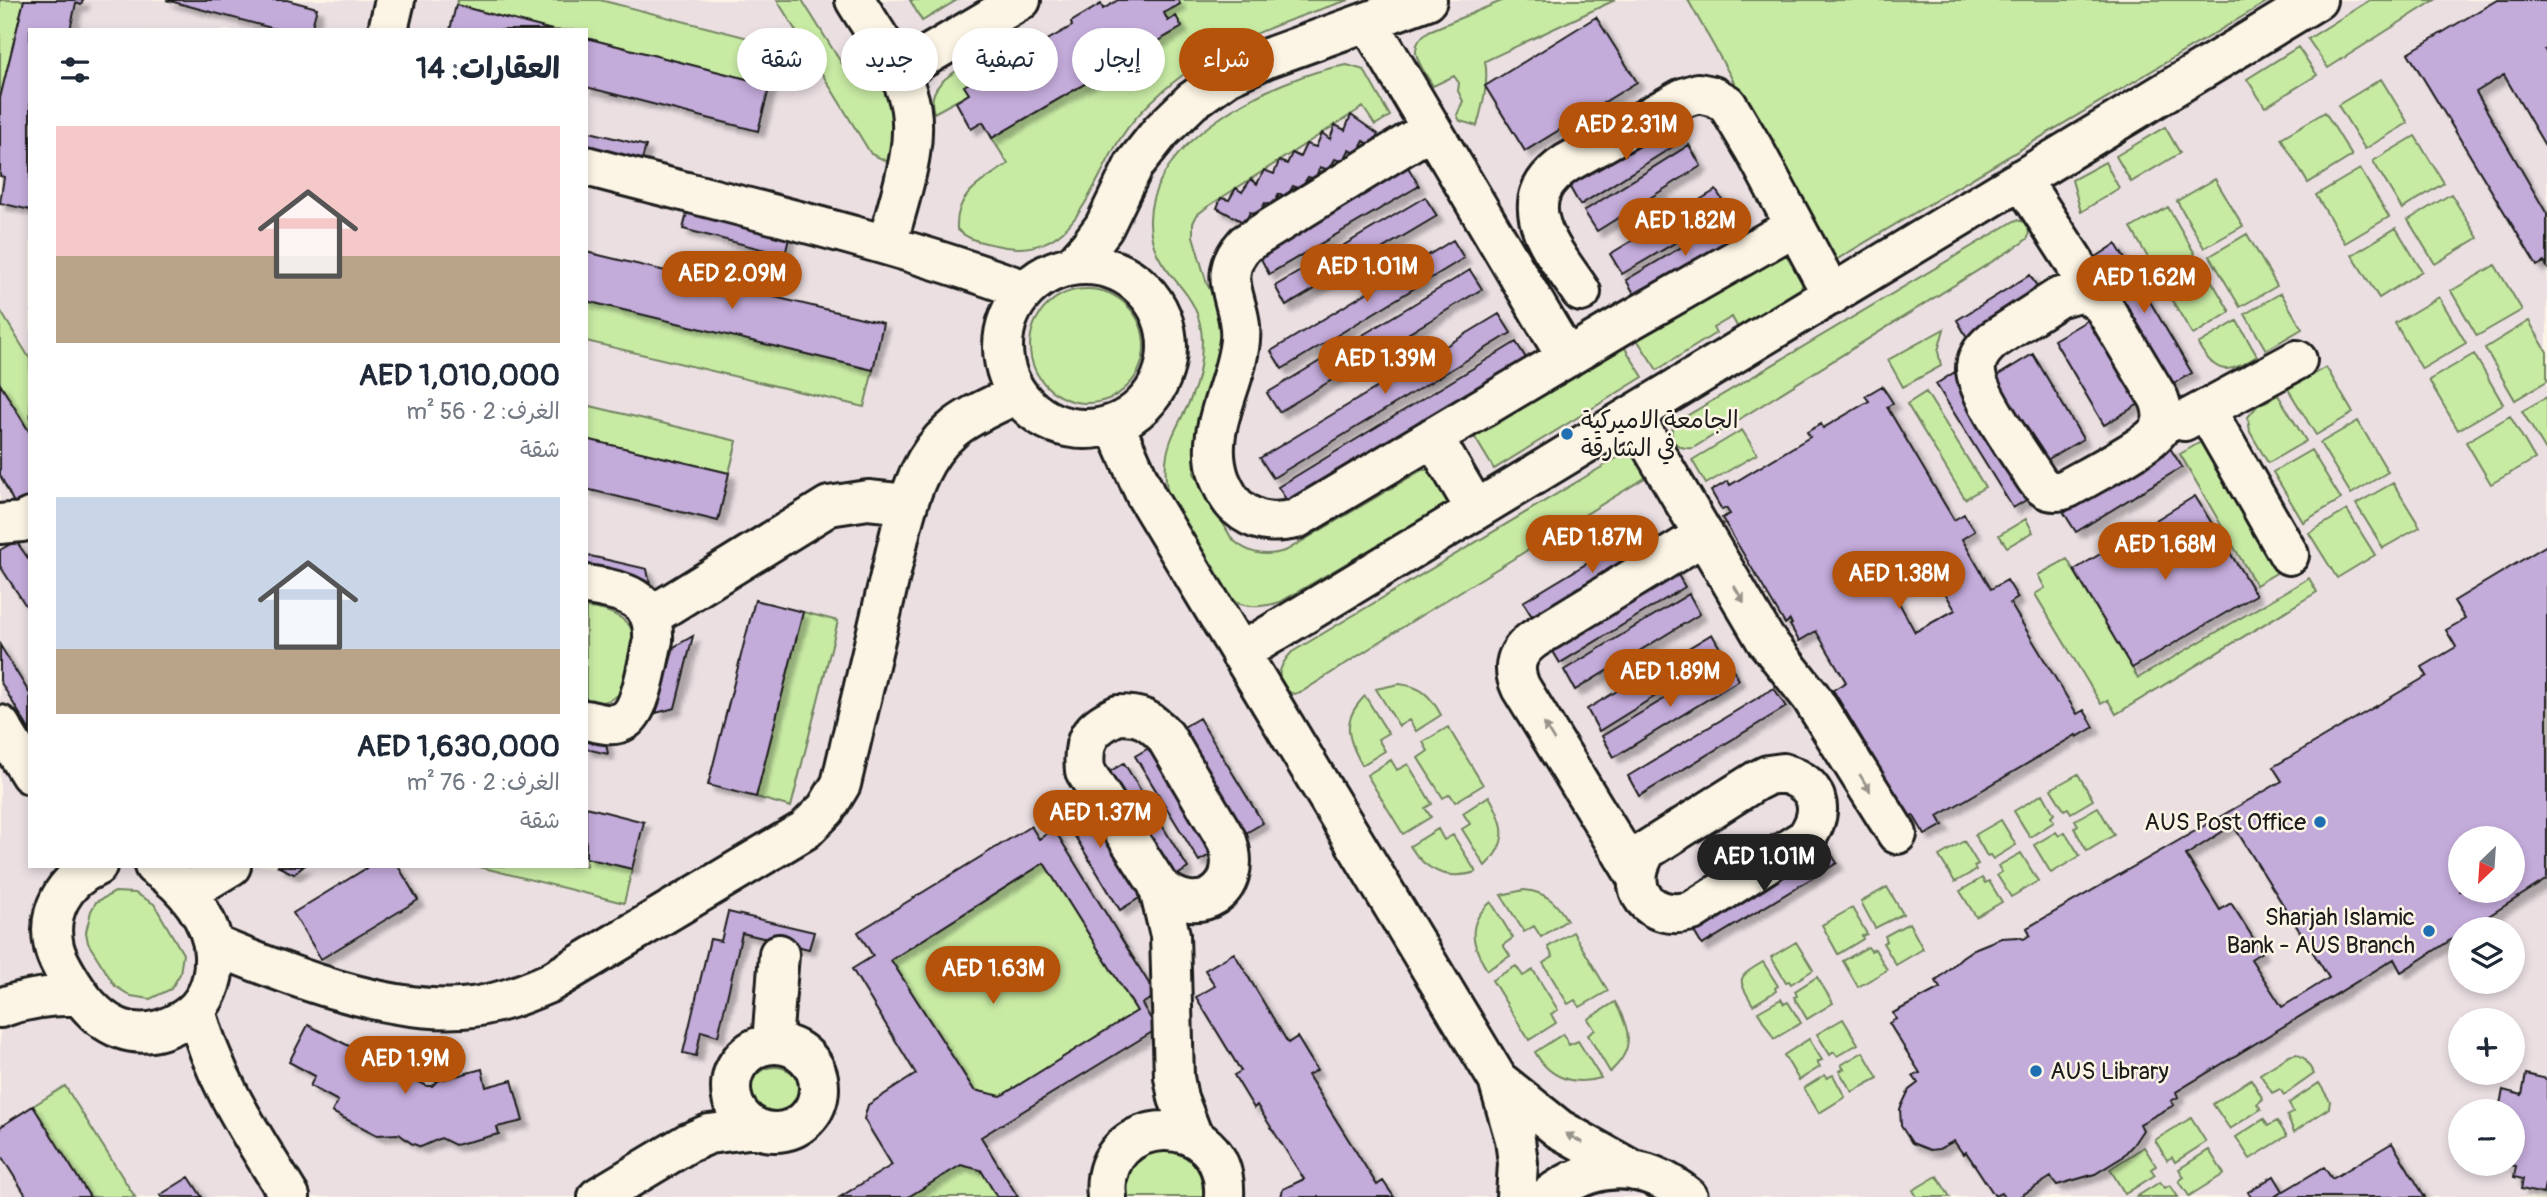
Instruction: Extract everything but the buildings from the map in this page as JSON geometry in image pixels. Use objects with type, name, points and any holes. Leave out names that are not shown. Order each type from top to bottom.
[{"type":"street","points":[[388,28],[395,0]]},
{"type":"street","points":[[855,0],[872,28]]},
{"type":"street","points":[[938,49],[1021,0]]},
{"type":"street","points":[[1072,266],[1104,227],[1141,156],[1161,131],[1192,101],[1227,76],[1257,63],[1427,0]]},
{"type":"street","points":[[1240,653],[2318,0]]},
{"type":"street","points":[[1369,23],[1567,358]]},
{"type":"street","points":[[887,246],[912,135],[912,115],[906,91]]},
{"type":"street","points":[[1581,292],[1544,235],[1539,222],[1538,201],[1546,181],[1567,163],[1683,98],[1698,93],[1713,96],[1727,104],[1832,295]]},
{"type":"street","points":[[1431,129],[1245,244],[1237,254],[1229,277],[1241,338],[1213,447],[1215,466],[1232,502],[1253,518],[1279,523],[1296,519],[1795,226]]},
{"type":"street","points":[[588,167],[887,246],[961,267],[1025,290]]},
{"type":"street","points":[[2021,179],[2074,261],[2089,295]]},
{"type":"street","points":[[1115,203],[1120,252],[1126,276]]},
{"type":"street","points":[[1090,265],[1126,276],[1146,293],[1160,315],[1167,341],[1165,367],[1154,391],[1137,410],[1114,424],[1097,428],[1079,429],[1061,425],[1036,413],[1017,394],[1007,374],[1002,351],[1004,329],[1012,308],[1025,290],[1046,274],[1072,266],[1090,265]]},
{"type":"street","points":[[2078,292],[2089,295],[2103,306],[2159,400],[2162,424],[2153,437],[2068,488],[2059,492],[2049,491],[2036,479],[1981,390],[1976,368],[1984,347],[2058,298],[2078,292]]},
{"type":"street","points":[[2162,424],[2174,424],[2206,410],[2297,360]]},
{"type":"street","points":[[214,945],[293,977],[419,1008],[463,1008],[508,1000],[549,983],[805,830],[826,809],[841,784],[907,504],[924,463],[953,429],[1017,394]]},
{"type":"street","points":[[2206,410],[2289,555]]},
{"type":"street","points":[[1633,415],[1765,639],[1811,697],[1897,834]]},
{"type":"street","points":[[1114,424],[1146,496],[1498,1080],[1515,1139],[1518,1163],[1516,1197]]},
{"type":"street","points":[[1442,432],[1484,505]]},
{"type":"street","points":[[651,615],[829,506],[868,500],[907,504]]},
{"type":"street","points":[[0,524],[28,519]]},
{"type":"street","points":[[1636,876],[1647,850],[1768,775],[1783,773],[1796,777],[1808,786],[1815,798],[1818,812],[1806,838],[1692,911],[1677,915],[1661,913],[1648,905],[1639,891],[1636,876],[1516,677],[1518,654],[1525,645],[1704,535]]},
{"type":"street","points":[[588,585],[631,596],[642,603],[651,615],[653,640],[634,710],[625,720],[612,724],[588,720]]},
{"type":"street","points":[[1118,715],[1136,715],[1152,723],[1165,736],[1227,841],[1232,855],[1231,870],[1225,884],[1215,895],[1201,901],[1185,902],[1170,897],[1158,886],[1085,771],[1083,752],[1089,735],[1101,722],[1118,715]]},
{"type":"street","points":[[0,725],[28,771]]},
{"type":"street","points":[[90,868],[69,885],[57,904],[51,927],[54,950],[80,996],[93,1013],[111,1026],[131,1032],[153,1032],[169,1027],[233,985],[262,978],[293,977]]},
{"type":"street","points":[[158,868],[172,877],[186,893],[202,918],[214,945],[215,967],[212,982],[201,1004],[206,1046],[225,1089],[290,1197]]},
{"type":"street","points":[[186,893],[228,868]]},
{"type":"street","points":[[1158,886],[1170,935],[1174,1077],[1178,1098],[1193,1137]]},
{"type":"street","points":[[1172,961],[1177,939],[1187,919],[1201,901]]},
{"type":"street","points":[[0,1006],[54,950]]},
{"type":"street","points":[[772,1043],[779,954]]},
{"type":"street","points":[[0,1006],[49,995],[80,996]]},
{"type":"street","points":[[153,1032],[190,1058],[225,1089]]},
{"type":"street","points":[[598,1197],[688,1143],[709,1134],[756,1128],[770,1132],[784,1131],[798,1126],[817,1104],[820,1090],[818,1075],[811,1062],[801,1051],[787,1045],[772,1043],[757,1047],[744,1056],[735,1068],[730,1090],[719,1110],[688,1143]]},
{"type":"street","points":[[1152,1132],[1174,1077]]},
{"type":"street","points":[[1498,1080],[1559,1129],[1634,1171],[1660,1180],[1688,1197]]},
{"type":"street","points":[[730,1090],[738,1112],[756,1128]]},
{"type":"street","points":[[1107,1197],[1107,1175],[1114,1160],[1130,1142],[1152,1132],[1173,1130],[1193,1137],[1209,1148],[1220,1164],[1225,1183],[1224,1197]]},
{"type":"street","points":[[1548,1197],[1567,1182],[1589,1173],[1610,1168],[1634,1171]]},
{"type":"shaded area","name":"الجامعة الاميركية في الشارقة","points":[[0,0],[2547,0],[2547,1197],[0,1197]]},
{"type":"green space","points":[[0,0],[24,0],[0,98]]},
{"type":"green space","points":[[458,0],[600,0],[737,35],[737,77],[588,39],[588,28],[544,28],[456,5]]},
{"type":"green space","points":[[777,0],[802,0],[820,28],[794,28]]},
{"type":"green space","points":[[910,0],[957,0],[922,21]]},
{"type":"green space","points":[[1178,0],[1349,0],[1271,28],[1181,28],[1176,17],[1168,21],[1164,13],[1180,4]]},
{"type":"green space","points":[[1504,0],[1615,0],[1485,61],[1486,85],[1477,126],[1460,121],[1457,115],[1463,101],[1458,91],[1459,83],[1454,76],[1433,86],[1417,58],[1417,44],[1429,31]]},
{"type":"green space","points":[[1688,0],[2270,0],[1834,261]]},
{"type":"green space","points":[[2370,0],[2435,0],[2328,68],[2308,39]]},
{"type":"green space","points":[[1179,29],[1179,78],[1165,90],[1165,37]]},
{"type":"green space","points":[[827,40],[841,62],[841,91],[888,91],[895,104],[891,163],[871,154],[827,82]]},
{"type":"green space","points":[[2298,47],[2317,75],[2265,107],[2247,79]]},
{"type":"green space","points":[[1347,65],[1364,70],[1390,116],[1375,125],[1363,107],[1197,215],[1193,223],[1193,236],[1207,284],[1218,303],[1228,336],[1196,450],[1194,473],[1232,539],[1244,548],[1265,554],[1287,550],[1422,470],[1437,470],[1451,498],[1446,505],[1280,602],[1259,606],[1244,605],[1231,600],[1220,589],[1179,519],[1168,493],[1167,453],[1196,384],[1202,341],[1195,309],[1157,253],[1152,239],[1151,206],[1163,175],[1185,147],[1214,122],[1283,84]]},
{"type":"green space","points":[[952,74],[952,91],[968,91],[969,94],[934,113],[933,95]]},
{"type":"green space","points":[[2381,79],[2408,123],[2365,149],[2338,105]]},
{"type":"green space","points":[[1073,91],[1163,91],[1134,120],[1120,139],[1075,218],[1060,233],[1043,244],[1021,248],[995,245],[970,238],[957,229],[960,206],[965,197],[1008,164],[992,138]]},
{"type":"green space","points":[[2325,112],[2352,156],[2308,183],[2281,138]]},
{"type":"green space","points":[[2165,127],[2180,153],[2131,182],[2116,156]]},
{"type":"green space","points":[[2415,136],[2444,183],[2402,209],[2373,161]]},
{"type":"green space","points":[[2105,162],[2119,188],[2081,212],[2072,180]]},
{"type":"green space","points":[[2360,169],[2389,217],[2345,243],[2316,195]]},
{"type":"green space","points":[[2215,179],[2243,226],[2204,248],[2177,201]]},
{"type":"green space","points":[[2451,194],[2478,238],[2435,264],[2408,220]]},
{"type":"green space","points":[[2168,207],[2195,254],[2158,275],[2131,228]]},
{"type":"green space","points":[[2016,220],[2025,222],[2029,229],[2028,238],[2022,243],[1693,448],[1682,447],[1674,442],[1672,428],[1675,423]]},
{"type":"green space","points":[[2396,228],[2422,271],[2379,298],[2352,255]]},
{"type":"green space","points":[[2247,234],[2277,286],[2240,307],[2210,256]]},
{"type":"green space","points":[[1783,252],[1792,254],[1806,279],[1800,289],[1738,328],[1732,317],[1713,328],[1716,333],[1657,370],[1636,338]]},
{"type":"green space","points":[[2201,263],[2230,312],[2193,335],[2163,285]]},
{"type":"green space","points":[[2495,265],[2522,310],[2477,336],[2451,291]]},
{"type":"green space","points":[[1087,289],[1109,293],[1127,306],[1140,324],[1144,346],[1140,368],[1127,386],[1109,399],[1087,403],[1065,399],[1047,386],[1034,368],[1030,346],[1034,324],[1047,306],[1065,293]]},
{"type":"green space","points":[[2281,293],[2302,329],[2266,350],[2245,314]]},
{"type":"green space","points":[[2439,297],[2466,343],[2422,369],[2395,323]]},
{"type":"green space","points":[[588,301],[873,370],[864,407],[588,341]]},
{"type":"green space","points":[[0,310],[28,356],[28,430],[0,384]]},
{"type":"green space","points":[[2237,321],[2257,356],[2231,369],[2217,367],[2198,344]]},
{"type":"green space","points":[[2529,321],[2547,352],[2547,381],[2515,400],[2485,348]]},
{"type":"green space","points":[[1944,329],[1938,351],[1941,366],[1903,387],[1888,360]]},
{"type":"green space","points":[[1623,345],[1643,377],[1494,469],[1474,436]]},
{"type":"green space","points":[[2474,354],[2503,404],[2458,430],[2429,380]]},
{"type":"green space","points":[[2326,367],[2353,413],[2316,435],[2288,389]]},
{"type":"green space","points":[[1926,392],[1985,487],[1965,499],[1907,404]]},
{"type":"green space","points":[[2278,395],[2306,441],[2268,463],[2250,432],[2248,417],[2257,406]]},
{"type":"green space","points":[[2547,397],[2547,451],[2546,451],[2522,411]]},
{"type":"green space","points":[[588,405],[737,441],[729,473],[588,439]]},
{"type":"green space","points":[[2510,416],[2535,459],[2491,484],[2466,442]]},
{"type":"green space","points":[[2358,421],[2388,472],[2351,494],[2320,443]]},
{"type":"green space","points":[[1742,430],[1757,454],[1706,484],[1692,460]]},
{"type":"green space","points":[[2213,435],[2288,566],[2256,585],[2180,454]]},
{"type":"green space","points":[[1632,449],[1648,476],[1303,691],[1294,694],[1282,685],[1281,669],[1292,652]]},
{"type":"green space","points":[[2311,450],[2341,499],[2303,522],[2273,472]]},
{"type":"green space","points":[[2393,483],[2420,527],[2383,548],[2356,504]]},
{"type":"green space","points":[[2347,510],[2375,555],[2337,578],[2309,533]]},
{"type":"green space","points":[[2026,519],[2033,532],[2007,547],[1999,535]]},
{"type":"green space","points":[[2067,559],[2138,678],[2309,578],[2317,592],[2116,714],[2108,700],[2101,704],[2035,594],[2045,588],[2038,575]]},
{"type":"green space","points":[[588,608],[603,610],[625,621],[631,628],[636,644],[622,692],[613,698],[588,701]]},
{"type":"green space","points":[[803,612],[838,621],[791,807],[756,797]]},
{"type":"green space","points":[[1399,684],[1424,693],[1441,715],[1416,731],[1409,720],[1399,726],[1376,689]]},
{"type":"green space","points":[[1365,696],[1388,733],[1378,739],[1385,751],[1362,765],[1350,738],[1349,729],[1352,713]]},
{"type":"green space","points":[[1448,727],[1483,785],[1455,802],[1450,794],[1443,798],[1418,758],[1428,751],[1423,742]]},
{"type":"green space","points":[[1391,760],[1397,770],[1408,764],[1432,804],[1425,808],[1431,817],[1403,834],[1367,775]]},
{"type":"green space","points":[[2078,774],[2093,800],[2071,813],[2068,808],[2064,810],[2051,789]]},
{"type":"green space","points":[[2043,794],[2054,814],[2051,817],[2054,822],[2030,837],[2014,811]]},
{"type":"green space","points":[[1489,796],[1499,815],[1502,832],[1498,849],[1485,866],[1462,829],[1470,824],[1463,813]]},
{"type":"green space","points":[[2098,807],[2114,835],[2087,851],[2074,828],[2078,825],[2075,820]]},
{"type":"green space","points":[[2001,820],[2016,845],[1993,859],[1990,855],[1987,856],[1975,835]]},
{"type":"green space","points":[[1438,829],[1444,840],[1453,835],[1476,872],[1456,875],[1438,872],[1416,855],[1410,846]]},
{"type":"green space","points":[[2056,832],[2059,836],[2065,832],[2080,856],[2051,873],[2034,845]]},
{"type":"green space","points":[[1964,841],[1978,864],[1974,866],[1976,870],[1955,882],[1939,856]]},
{"type":"green space","points":[[2021,853],[2038,881],[2011,897],[1997,875],[2002,872],[1998,866]]},
{"type":"green space","points":[[588,858],[632,869],[624,903],[484,868],[588,868]]},
{"type":"green space","points":[[1044,863],[1137,1011],[1001,1096],[974,1090],[891,960]]},
{"type":"green space","points":[[1982,878],[1985,883],[1989,881],[2002,902],[1976,917],[1960,891]]},
{"type":"green space","points":[[1887,887],[1903,914],[1875,928],[1861,902]]},
{"type":"green space","points":[[1524,890],[1550,899],[1567,920],[1541,937],[1534,926],[1524,932],[1501,895]]},
{"type":"green space","points":[[115,892],[135,893],[154,904],[183,954],[180,974],[171,989],[150,999],[131,996],[115,986],[88,943],[86,932],[91,911],[96,902]]},
{"type":"green space","points":[[1491,902],[1513,938],[1503,945],[1510,956],[1487,970],[1475,943],[1474,927],[1477,918]]},
{"type":"green space","points":[[1852,908],[1867,934],[1838,954],[1822,925]]},
{"type":"green space","points":[[1909,923],[1923,949],[1896,965],[1883,943],[1887,941],[1885,936]]},
{"type":"green space","points":[[1573,932],[1608,991],[1580,1007],[1575,1000],[1568,1004],[1543,963],[1553,957],[1548,947]]},
{"type":"green space","points":[[1796,942],[1813,970],[1791,984],[1786,982],[1771,957]]},
{"type":"green space","points":[[1868,947],[1871,951],[1875,949],[1887,970],[1858,987],[1843,961]]},
{"type":"green space","points":[[1763,962],[1778,986],[1776,991],[1753,1005],[1742,979]]},
{"type":"green space","points":[[1516,966],[1523,976],[1533,970],[1558,1010],[1551,1014],[1556,1023],[1529,1040],[1492,980]]},
{"type":"green space","points":[[1817,977],[1833,1003],[1807,1019],[1794,997],[1797,996],[1795,991]]},
{"type":"green space","points":[[1781,999],[1784,1004],[1788,1002],[1801,1023],[1774,1039],[1758,1012]]},
{"type":"green space","points":[[1615,1002],[1628,1038],[1624,1055],[1610,1072],[1588,1035],[1595,1030],[1588,1019]]},
{"type":"green space","points":[[1843,1019],[1858,1044],[1837,1056],[1834,1052],[1830,1055],[1817,1034]]},
{"type":"green space","points":[[1563,1034],[1569,1045],[1578,1041],[1601,1078],[1572,1080],[1547,1068],[1535,1052]]},
{"type":"green space","points":[[1809,1039],[1822,1060],[1817,1062],[1820,1067],[1799,1080],[1784,1055]]},
{"type":"green space","points":[[1863,1052],[1878,1078],[1852,1092],[1839,1071],[1844,1069],[1841,1065]]},
{"type":"green space","points":[[2297,1054],[2305,1059],[2314,1074],[2284,1095],[2280,1089],[2272,1093],[2260,1074]]},
{"type":"green space","points":[[775,1067],[794,1075],[802,1094],[794,1113],[775,1121],[756,1113],[748,1094],[756,1075]]},
{"type":"green space","points":[[1825,1075],[1827,1078],[1833,1075],[1845,1097],[1819,1113],[1804,1088]]},
{"type":"green space","points":[[2251,1079],[2263,1099],[2257,1104],[2261,1109],[2230,1129],[2213,1104]]},
{"type":"green space","points":[[2319,1083],[2330,1101],[2329,1108],[2294,1132],[2287,1116],[2293,1112],[2289,1103]]},
{"type":"green space","points":[[65,1086],[135,1197],[90,1197],[33,1106]]},
{"type":"green space","points":[[2191,1118],[2206,1142],[2175,1162],[2172,1157],[2167,1160],[2155,1140]]},
{"type":"green space","points":[[2264,1119],[2268,1126],[2277,1121],[2287,1136],[2250,1159],[2236,1137]]},
{"type":"green space","points":[[2144,1147],[2156,1166],[2151,1169],[2155,1175],[2125,1194],[2110,1169]]},
{"type":"green space","points":[[1160,1149],[1179,1153],[1193,1162],[1201,1177],[1203,1197],[1127,1197],[1127,1180],[1133,1166]]},
{"type":"green space","points":[[2209,1150],[2224,1174],[2189,1196],[2179,1181],[2184,1177],[2179,1169]]},
{"type":"green space","points":[[961,1165],[981,1170],[997,1197],[908,1197]]},
{"type":"green space","points":[[1937,1176],[1950,1197],[1917,1197],[1913,1190]]},
{"type":"green space","points":[[2160,1182],[2165,1188],[2170,1185],[2178,1197],[2136,1197]]},
{"type":"place","name":"الجامعة الاميركية في الشارقة","points":[[1567,434]]},
{"type":"place","name":"AUS Post Office","points":[[2320,822]]},
{"type":"place","name":"Sharjah Islamic Bank - AUS Branch","points":[[2429,931]]},
{"type":"place","name":"AUS Library","points":[[2036,1071]]}]
